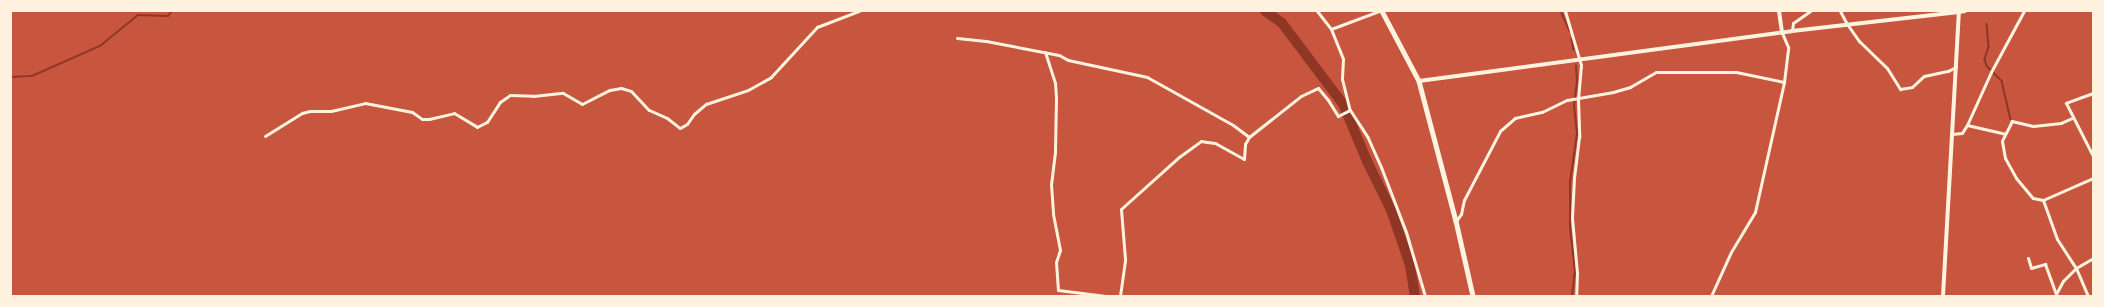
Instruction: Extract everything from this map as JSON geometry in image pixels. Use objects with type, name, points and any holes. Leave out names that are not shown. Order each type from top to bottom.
[{"type":"main road","points":[[1382,11],[1419,81],[1456,221],[1473,296]]},
{"type":"street","points":[[265,136],[302,113],[310,111],[331,111],[365,103],[412,112],[422,119],[429,119],[454,113],[477,127],[487,122],[500,102],[510,95],[533,96],[563,92],[582,104],[610,90],[621,88],[631,91],[646,107],[667,118],[680,128],[687,124],[694,114],[706,104],[748,90],[771,77],[817,27],[859,11]]},
{"type":"street","points":[[1317,11],[1331,29],[1343,58],[1342,79],[1350,110],[1368,138],[1381,167],[1406,232],[1425,296]]},
{"type":"street","points":[[1331,29],[1379,11]]},
{"type":"street","points":[[1565,11],[1580,60],[1575,99],[1579,137],[1574,178],[1572,218],[1577,273],[1576,296]]},
{"type":"street","points":[[1711,296],[1731,252],[1755,212],[1784,82],[1788,48],[1782,33],[1779,11]]},
{"type":"street","points":[[1792,31],[1793,23],[1810,11]]},
{"type":"street","points":[[1840,11],[1847,24],[1859,40],[1887,68],[1900,89],[1912,87],[1924,76],[1939,74],[1956,67]]},
{"type":"street","points":[[1944,296],[1959,11]]},
{"type":"street","points":[[1419,81],[1792,31],[1965,11]]},
{"type":"street","points":[[1952,134],[1962,133],[1967,125],[1993,68],[2024,11]]},
{"type":"street","points":[[957,38],[986,41],[1045,52],[1059,55],[1068,60],[1148,77],[1233,125],[1249,138]]},
{"type":"street","points":[[1045,52],[1055,83],[1056,98],[1055,152],[1051,184],[1053,214],[1060,250],[1056,262],[1058,290],[1106,296]]},
{"type":"street","points":[[1456,221],[1461,214],[1464,200],[1500,131],[1506,123],[1515,118],[1542,112],[1566,100],[1613,92],[1630,86],[1656,72],[1736,72],[1784,82]]},
{"type":"street","points":[[1120,296],[1125,259],[1121,209],[1168,166],[1201,141],[1215,143],[1244,159],[1245,144],[1249,138],[1301,96],[1318,88],[1338,116],[1350,110]]},
{"type":"street","points":[[2093,94],[2066,103],[2072,118],[2093,156]]},
{"type":"street","points":[[2072,118],[2061,123],[2033,126],[2012,121],[2002,141],[2005,158],[2016,178],[2032,198],[2043,200],[2093,178]]},
{"type":"street","points":[[1967,125],[2005,134]]},
{"type":"street","points":[[2043,200],[2057,239],[2076,268],[2088,296]]},
{"type":"street","points":[[2028,258],[2031,268],[2045,264],[2056,295]]},
{"type":"street","points":[[2056,295],[2063,281],[2076,268],[2093,258]]},
{"type":"waterway","points":[[11,77],[32,76],[100,46],[138,15],[168,16],[172,11]]},
{"type":"waterway","points":[[1265,11],[1282,23],[1343,104],[1367,161],[1391,210],[1410,265],[1415,296]]},
{"type":"waterway","points":[[1561,11],[1570,31]]},
{"type":"waterway","points":[[1987,24],[1989,47],[1985,59],[1987,66],[2002,81],[2011,119]]},
{"type":"waterway","points":[[1572,39],[1574,50]]},
{"type":"waterway","points":[[1572,296],[1575,271],[1570,228],[1570,182],[1577,134],[1574,106],[1577,81],[1576,66]]}]
